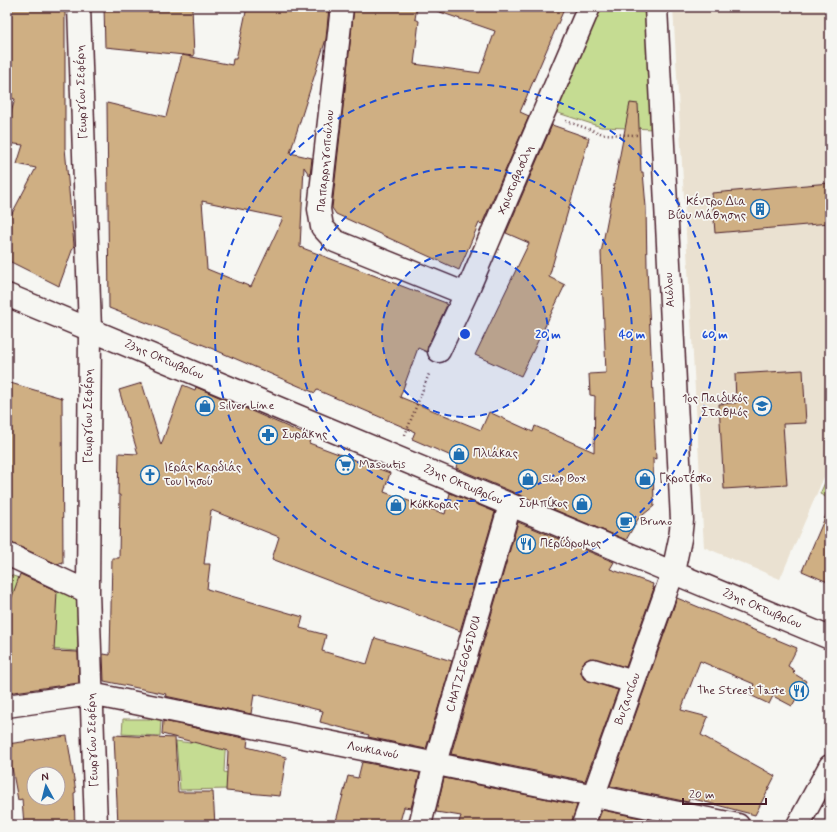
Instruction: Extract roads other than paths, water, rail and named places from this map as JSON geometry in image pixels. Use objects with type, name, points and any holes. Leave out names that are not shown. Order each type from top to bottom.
[{"type":"street","name":"Γεωργίου Σεφέρη","points":[[79,7],[90,330],[88,592],[96,825]]},
{"type":"street","name":"Παπαρρηγοπούλου","points":[[342,7],[319,209],[322,227],[335,241],[466,294]]},
{"type":"street","name":"Χριστοβασίλη","points":[[439,351],[466,294],[589,7]]},
{"type":"street","name":"Αιόλου","points":[[656,7],[682,520],[680,539],[673,572]]},
{"type":"street","name":"23ης Οκτωβρίου","points":[[7,295],[830,638]]},
{"type":"street","name":"CHATZIGOGIDOU","points":[[420,825],[435,763],[510,505]]},
{"type":"street","points":[[7,554],[88,592]]},
{"type":"street","name":"Βυζαντίου","points":[[583,825],[673,572]]},
{"type":"street","points":[[593,670],[634,682]]},
{"type":"street","name":"Λουκιανού","points":[[7,706],[91,694],[738,825]]},
{"type":"street","points":[[798,825],[830,766]]},
{"type":"place","name":"Κέντρο Δια Βίου Μάθησης","points":[[760,209]]},
{"type":"place","name":"Silver Line","points":[[205,406]]},
{"type":"place","name":"1ος Παιδικός Σταθμός","points":[[762,406]]},
{"type":"place","name":"Συράκης","points":[[268,435]]},
{"type":"place","name":"Πλιάκας","points":[[459,454]]},
{"type":"place","name":"Masoutis","points":[[345,465]]},
{"type":"place","name":"Ιεράς Καρδιάς του Ιησού","points":[[150,475]]},
{"type":"place","name":"Shop Box","points":[[528,479]]},
{"type":"place","name":"Γκροτέσκο","points":[[645,479]]},
{"type":"place","name":"Συμπίκος","points":[[582,504]]},
{"type":"place","name":"Κόκκορας","points":[[396,505]]},
{"type":"place","name":"Bruno","points":[[626,522]]},
{"type":"place","name":"Περίδρομος","points":[[526,544]]},
{"type":"place","name":"The Street Taste","points":[[799,691]]}]
